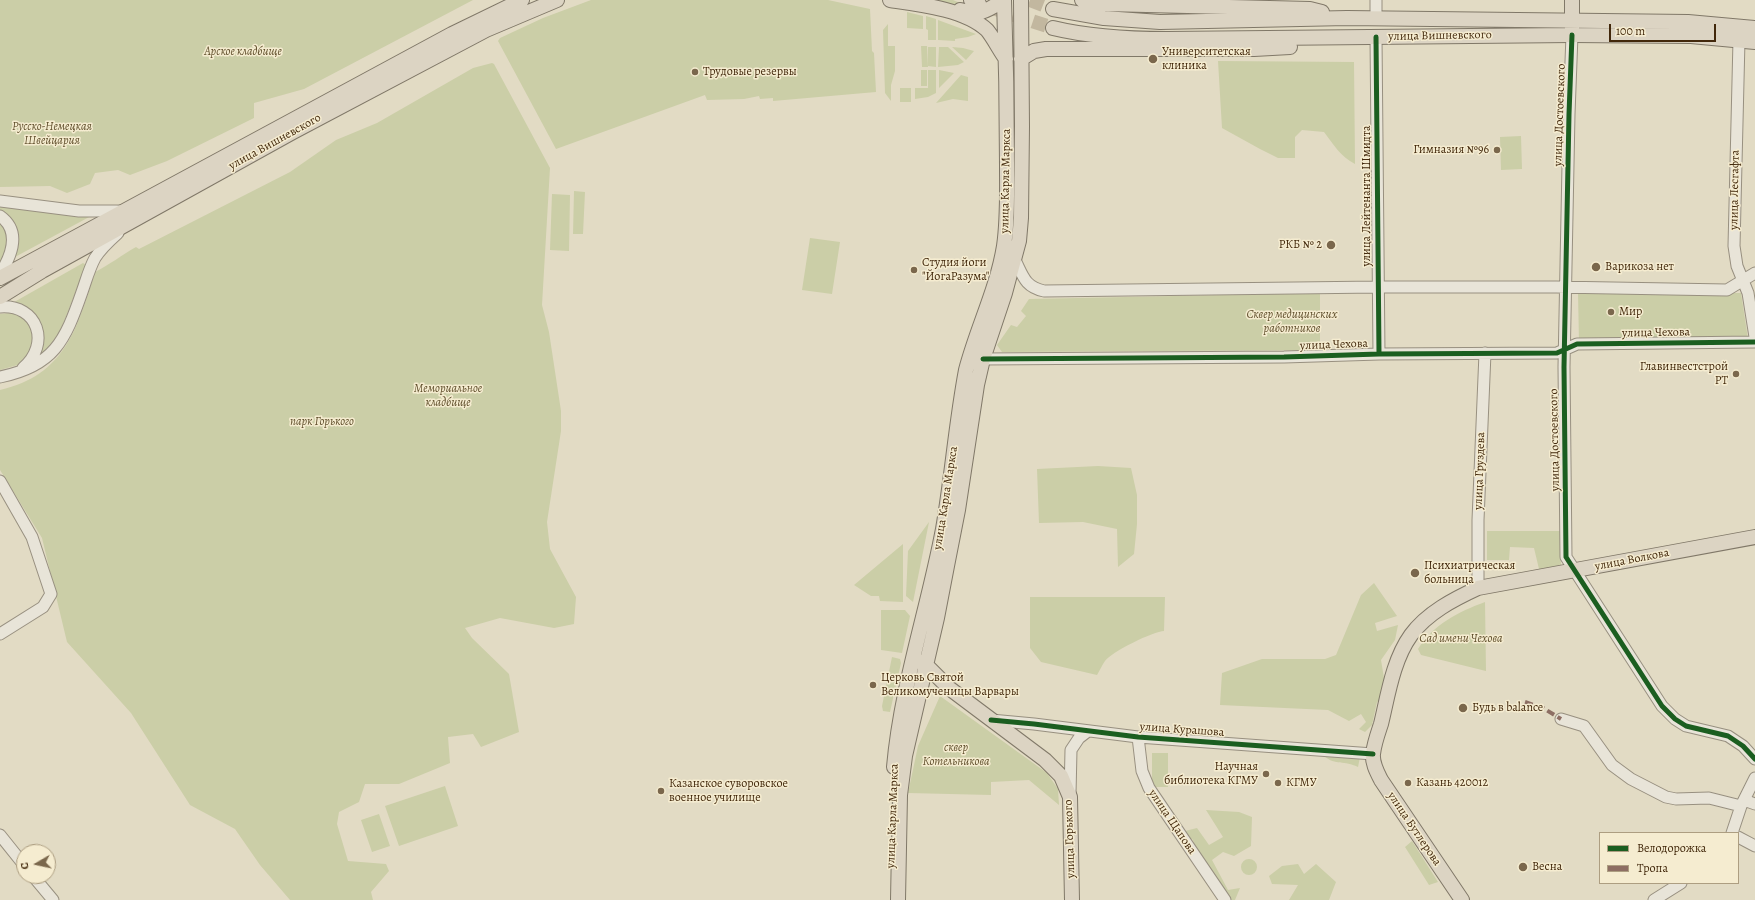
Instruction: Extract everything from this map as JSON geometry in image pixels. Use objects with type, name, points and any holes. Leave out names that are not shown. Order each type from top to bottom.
[{"type":"main road","name":"улица Вишневского","points":[[0,278],[452,34],[522,0]]},
{"type":"main road","name":"улица Вишневского","points":[[0,297],[127,224],[293,132],[486,30],[557,0]]},
{"type":"main road","points":[[890,0],[930,6],[958,14],[975,22],[987,31],[1006,59]]},
{"type":"main road","points":[[919,0],[972,13],[978,13],[1004,0]]},
{"type":"main road","name":"улица Карла Маркса","points":[[898,900],[900,795],[904,756],[942,529],[966,370],[972,345],[997,276],[1004,244],[1007,214],[1007,98],[1004,0]]},
{"type":"main road","name":"улица Карла Маркса","points":[[890,900],[892,795],[897,736],[919,662],[937,618],[958,510],[972,413],[983,359],[1015,260],[1019,241],[1021,218],[1021,0]]},
{"type":"main road","points":[[1082,0],[1106,4],[1203,3],[1310,9],[1347,18]]},
{"type":"main road","name":"улица Достоевского","points":[[1572,0],[1572,35]]},
{"type":"main road","name":"улица Вишневского","points":[[1053,9],[1104,18],[1160,22],[1376,18],[1688,22],[1755,28]]},
{"type":"main road","name":"улица Вишневского","points":[[1053,28],[1074,33],[1135,39],[1572,35],[1691,36],[1755,42]]},
{"type":"main road","points":[[1021,59],[1034,51],[1046,49],[1254,49],[1302,46],[1334,38]]},
{"type":"main road","name":"улица Волкова","points":[[1373,754],[1398,661],[1408,641],[1423,621],[1458,598],[1478,588],[1755,536]]},
{"type":"main road","name":"улица Горького","points":[[919,662],[949,688],[1045,760],[1061,776],[1070,797],[1072,900]]},
{"type":"main road","name":"улица Бутлерова","points":[[1373,754],[1375,766],[1381,780],[1462,900]]},
{"type":"street","points":[[1376,0],[1376,18]]},
{"type":"street","name":"улица Достоевского","points":[[1572,35],[1564,366],[1566,557],[1662,706],[1675,719],[1686,726],[1728,736],[1744,746],[1755,759]]},
{"type":"street","name":"улица Лейтенанта Шмидта","points":[[1376,37],[1379,354]]},
{"type":"street","name":"улица Лесгафта","points":[[1739,40],[1734,246],[1737,266],[1748,293],[1755,337]]},
{"type":"street","points":[[0,201],[79,210],[122,211]]},
{"type":"street","points":[[0,216],[10,225],[13,234],[11,252],[0,274]]},
{"type":"street","points":[[0,378],[18,373],[37,365],[49,357],[69,327],[95,258],[106,244],[127,224]]},
{"type":"street","points":[[1015,260],[1027,284],[1034,289],[1044,291],[1378,287],[1566,287],[1727,290],[1755,274]]},
{"type":"street","points":[[0,307],[17,308],[31,318],[36,326],[39,340],[38,348],[29,363],[18,373]]},
{"type":"street","name":"улица Чехова","points":[[983,359],[1557,353],[1577,344],[1755,342]]},
{"type":"street","name":"улица Груздева","points":[[1478,588],[1478,520],[1485,353]]},
{"type":"street","points":[[0,481],[32,537],[51,594],[43,607],[0,634]]},
{"type":"street","points":[[1561,719],[1584,726],[1612,765],[1631,779],[1666,797],[1676,799],[1709,798],[1755,804]]},
{"type":"street","name":"улица Курашова","points":[[991,720],[1138,738],[1373,754]]},
{"type":"street","points":[[1070,797],[1071,750],[1079,738],[1088,731]]},
{"type":"street","name":"улица Щапова","points":[[1138,738],[1142,770],[1149,788],[1225,900]]},
{"type":"street","points":[[1732,832],[1742,803],[1755,778]]},
{"type":"street","points":[[0,835],[16,855]]},
{"type":"street","points":[[1739,838],[1755,846]]},
{"type":"street","points":[[40,884],[53,900]]},
{"type":"street","points":[[1654,900],[1679,884]]},
{"type":"green space","points":[[0,0],[473,0],[304,89],[254,103],[254,118],[167,161],[130,175],[118,170],[95,173],[90,184],[67,193],[50,186],[0,187]]},
{"type":"green space","name":"Трудовые резервы","points":[[591,0],[828,0],[870,9],[876,92],[773,101],[773,98],[760,99],[759,96],[744,99],[707,100],[705,95],[556,149],[498,41],[500,38],[543,18]]},
{"type":"green space","points":[[930,0],[953,0],[978,11],[971,10]]},
{"type":"green space","points":[[907,12],[923,16],[923,29],[907,28]]},
{"type":"green space","points":[[926,16],[936,19],[936,40],[928,40]]},
{"type":"green space","points":[[938,20],[976,34],[955,39],[955,41],[938,40]]},
{"type":"green space","points":[[888,24],[888,46],[895,46],[895,71],[891,85],[891,101],[885,93],[883,30]]},
{"type":"green space","points":[[921,46],[927,46],[928,67],[922,67]]},
{"type":"green space","points":[[928,47],[936,47],[936,67],[928,66]]},
{"type":"green space","points":[[939,47],[948,47],[964,62],[958,65],[938,67]]},
{"type":"green space","points":[[952,47],[963,48],[974,51],[966,60]]},
{"type":"green space","points":[[1218,61],[1354,62],[1355,164],[1341,154],[1324,132],[1302,130],[1295,137],[1295,158],[1278,158],[1222,128]]},
{"type":"green space","name":"парк Горького","points":[[492,63],[494,64],[550,168],[542,305],[549,332],[561,411],[561,431],[547,522],[550,549],[576,597],[574,624],[554,628],[500,618],[465,628],[472,638],[509,674],[519,732],[481,747],[473,734],[448,737],[450,763],[399,784],[365,784],[359,802],[339,812],[337,824],[348,861],[386,864],[389,871],[371,892],[373,900],[290,900],[260,865],[235,829],[190,805],[131,713],[67,642],[42,538],[0,470],[0,390],[22,383],[40,373],[54,361],[65,347],[74,330],[82,312],[95,272],[136,247],[139,249],[290,172],[336,140],[377,123],[473,68]]},
{"type":"green space","points":[[921,70],[927,70],[927,86],[921,86]]},
{"type":"green space","points":[[928,70],[936,70],[936,93],[928,97],[915,99],[915,88],[928,88]]},
{"type":"green space","points":[[939,70],[954,73],[939,88]]},
{"type":"green space","points":[[961,75],[968,77],[968,101],[953,99],[936,103]]},
{"type":"green space","points":[[900,88],[911,88],[911,102],[900,102]]},
{"type":"green space","points":[[1521,136],[1522,169],[1501,170],[1500,137]]},
{"type":"green space","points":[[574,191],[585,192],[583,234],[573,234]]},
{"type":"green space","points":[[552,194],[570,195],[569,251],[550,250]]},
{"type":"green space","points":[[0,203],[91,216],[15,257],[19,237],[15,225],[11,219],[0,211]]},
{"type":"green space","points":[[0,223],[4,227],[8,237],[8,247],[4,258],[0,262]]},
{"type":"green space","points":[[810,238],[840,242],[832,294],[802,290]]},
{"type":"green space","points":[[83,263],[86,265],[55,345],[35,363],[42,334],[9,305]]},
{"type":"green space","name":"Сквер медицинских работников","points":[[1320,293],[1320,350],[1002,352],[997,345],[1011,325],[1017,327],[1026,316],[1021,311],[1029,299]]},
{"type":"green space","points":[[1578,293],[1741,293],[1748,339],[1579,342]]},
{"type":"green space","points":[[9,313],[22,317],[29,325],[34,348],[21,364],[0,370],[0,314]]},
{"type":"green space","points":[[1098,466],[1131,468],[1137,495],[1137,524],[1134,554],[1118,567],[1117,529],[1083,522],[1039,523],[1037,469]]},
{"type":"green space","points":[[929,522],[913,602],[906,596],[908,551]]},
{"type":"green space","points":[[1487,531],[1560,531],[1561,566],[1539,569],[1534,548],[1510,547],[1509,560],[1487,560]]},
{"type":"green space","points":[[903,544],[903,602],[880,601],[879,596],[871,596],[854,585]]},
{"type":"green space","points":[[1374,583],[1397,616],[1375,623],[1377,631],[1398,625],[1395,640],[1381,660],[1387,696],[1377,702],[1372,725],[1365,732],[1359,729],[1366,722],[1361,714],[1349,721],[1328,710],[1220,705],[1222,673],[1262,659],[1325,659],[1336,655],[1361,595]]},
{"type":"green space","points":[[1030,597],[1165,597],[1164,631],[1151,634],[1115,653],[1105,661],[1097,675],[1041,662],[1030,648]]},
{"type":"green space","name":"Сад имени Чехова","points":[[1485,602],[1486,671],[1421,655],[1418,649],[1424,640],[1439,626],[1465,610]]},
{"type":"green space","points":[[881,610],[905,610],[910,616],[902,653],[881,650]]},
{"type":"green space","points":[[892,657],[900,659],[901,663],[890,712],[883,711],[882,706]]},
{"type":"green space","name":"сквер Котельникова","points":[[940,696],[1047,773],[1058,789],[1059,805],[1029,780],[991,782],[991,795],[908,793],[918,746]]},
{"type":"green space","points":[[1326,748],[1360,757],[1358,767],[1328,759],[1324,756]]},
{"type":"green space","points":[[1152,753],[1168,753],[1168,787],[1152,787]]},
{"type":"green space","points":[[445,786],[458,826],[399,846],[385,806]]},
{"type":"green space","points":[[1206,810],[1239,812],[1252,817],[1251,846],[1234,856],[1223,852],[1212,860],[1228,890],[1240,888],[1235,900],[1226,900],[1196,858],[1193,840],[1181,832],[1197,828],[1209,845],[1223,837]]},
{"type":"green space","points":[[379,814],[390,846],[372,852],[361,820]]},
{"type":"green space","points":[[1412,841],[1438,882],[1429,885],[1405,847]]},
{"type":"green space","points":[[1246,859],[1252,859],[1257,864],[1255,873],[1252,875],[1246,875],[1241,870],[1241,864]]},
{"type":"green space","points":[[1298,864],[1304,874],[1316,864],[1336,882],[1329,900],[1289,900],[1298,885],[1272,884],[1269,876],[1282,866]]},
{"type":"tunnel","points":[[1030,0],[1053,9]]},
{"type":"tunnel","points":[[993,8],[1053,28]]},
{"type":"marked path","points":[[1525,702],[1543,708],[1561,719]]},
{"type":"cycle path","points":[[1572,35],[1564,367],[1566,557],[1662,706],[1675,719],[1686,726],[1728,736],[1743,746],[1755,759]]},
{"type":"cycle path","points":[[1376,37],[1379,354]]},
{"type":"cycle path","points":[[983,359],[1557,353],[1577,344],[1755,342]]},
{"type":"cycle path","points":[[991,720],[1138,737],[1373,754]]},
{"type":"place","name":"Университетская клиника","points":[[1153,59]]},
{"type":"place","name":"Трудовые резервы","points":[[695,72]]},
{"type":"place","name":"Гимназия №96","points":[[1497,150]]},
{"type":"place","name":"РКБ № 2","points":[[1331,245]]},
{"type":"place","name":"Варикоза нет","points":[[1596,267]]},
{"type":"place","name":"Студия йоги \"ЙогаРазума\"","points":[[914,270]]},
{"type":"place","name":"Мир","points":[[1611,312]]},
{"type":"place","name":"Главинвестстрой РТ","points":[[1736,374]]},
{"type":"place","name":"Психиатрическая больница","points":[[1415,573]]},
{"type":"place","name":"Церковь Святой Великомученицы Варвары","points":[[873,685]]},
{"type":"place","name":"Будь в balance","points":[[1463,708]]},
{"type":"place","name":"Научная библиотека КГМУ","points":[[1266,774]]},
{"type":"place","name":"КГМУ","points":[[1278,783]]},
{"type":"place","name":"Казань 420012","points":[[1408,783]]},
{"type":"place","name":"Казанское суворовское военное училище","points":[[661,791]]},
{"type":"place","name":"Весна","points":[[1523,867]]},
{"type":"park label","name":"Арское кладбище","points":[[243,52]]},
{"type":"park label","name":"Русско-Немецкая Швейцария","points":[[52,134]]},
{"type":"park label","name":"Мемориальное кладбище","points":[[448,396]]}]
